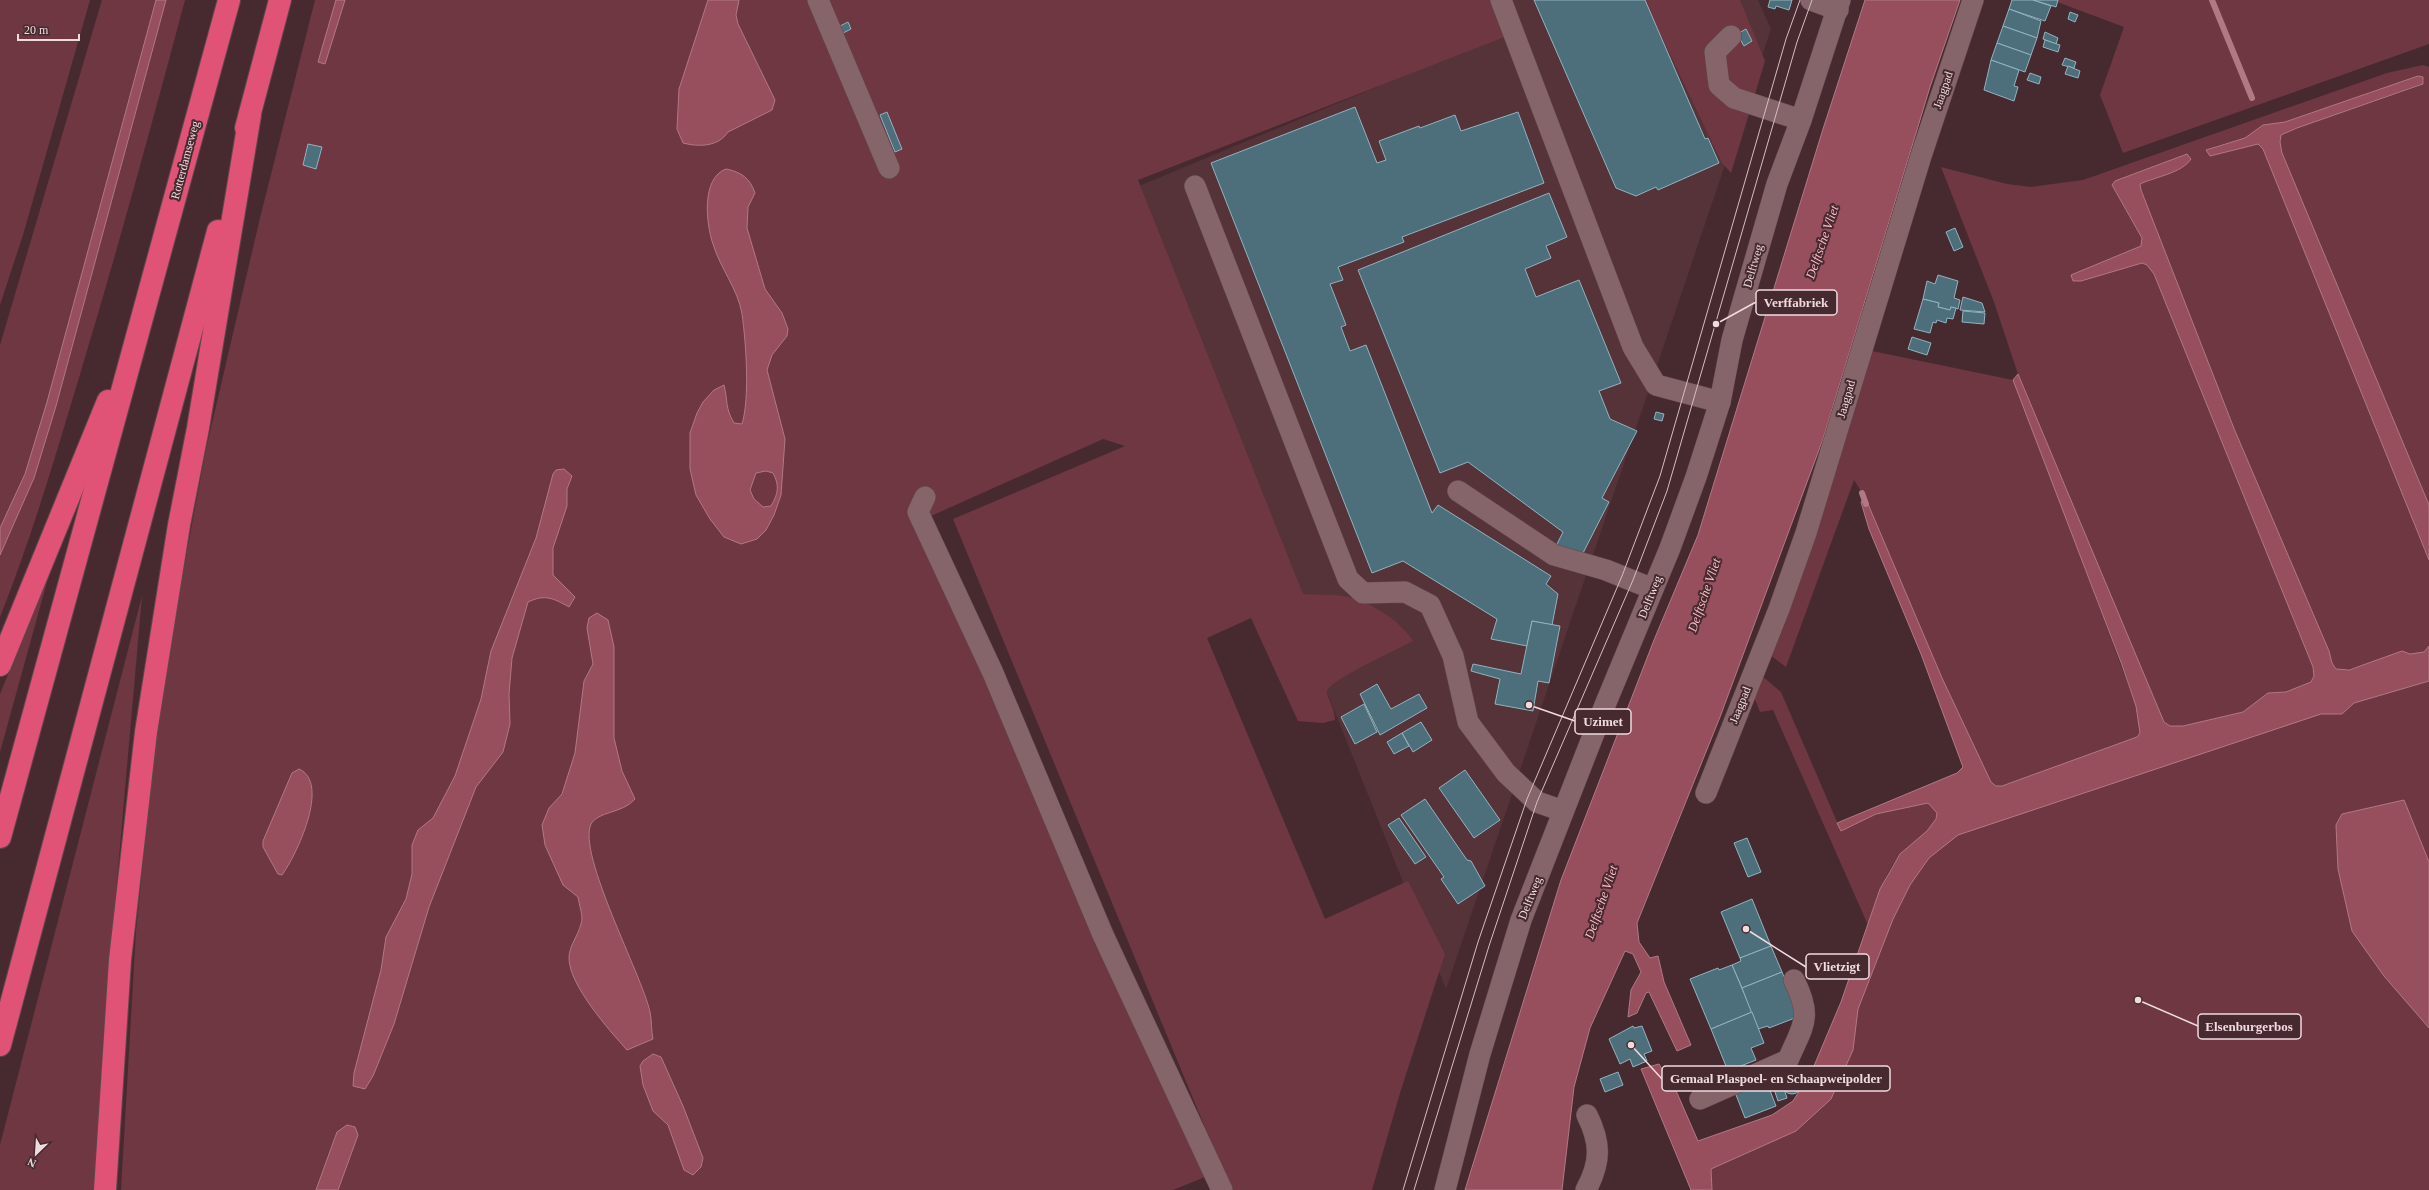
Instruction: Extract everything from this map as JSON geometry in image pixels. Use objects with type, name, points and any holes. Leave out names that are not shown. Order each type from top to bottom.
[{"type":"highway","name":"Rotterdamseweg","points":[[142,321],[229,0]]},
{"type":"highway","points":[[0,1045],[280,0]]},
{"type":"highway","points":[[105,1190],[120,960],[146,732],[179,525],[198,428],[250,115]]},
{"type":"highway","points":[[0,664],[48,544],[142,321]]},
{"type":"highway","points":[[0,837],[142,321]]},
{"type":"street","points":[[818,0],[889,168]]},
{"type":"street","points":[[1501,0],[1633,347],[1656,385],[1720,402]]},
{"type":"street","points":[[1811,0],[1839,5]]},
{"type":"street","name":"Jaagpad","points":[[1706,793],[1779,609],[1806,533],[1911,186],[1973,0]]},
{"type":"street","name":"Delftweg","points":[[1445,1190],[1480,1054],[1520,920],[1653,589],[1696,477],[1720,402],[1732,340],[1777,184],[1801,120],[1839,5]]},
{"type":"street","points":[[1731,36],[1715,52],[1719,85],[1734,98],[1801,120]]},
{"type":"street","points":[[1195,186],[1348,579],[1363,593],[1405,592],[1430,605],[1453,656],[1468,722],[1506,773],[1537,802],[1563,811]]},
{"type":"street","points":[[1458,491],[1554,555],[1606,570],[1653,589]]},
{"type":"street","points":[[925,497],[918,512],[993,673],[1103,935],[1222,1190]]},
{"type":"street","points":[[1700,1098],[1788,1060],[1806,1016],[1803,998],[1794,980]]},
{"type":"street","points":[[1586,1190],[1592,1179],[1599,1154],[1595,1131],[1587,1115]]},
{"type":"shaded area","points":[[0,0],[90,0],[23,235],[0,305]]},
{"type":"shaded area","points":[[102,0],[156,0],[47,402],[25,474],[0,528],[0,345]]},
{"type":"shaded area","points":[[166,0],[185,0],[81,371],[33,526],[0,617],[0,555],[34,478],[56,406]]},
{"type":"shaded area","points":[[315,0],[1492,0],[1507,36],[1138,180],[1303,594],[1344,596],[1373,606],[1400,626],[1413,641],[1352,672],[1331,686],[1327,693],[1334,711],[1335,720],[1323,723],[1298,721],[1251,618],[1207,638],[1325,919],[1408,881],[1445,954],[1400,1093],[1372,1190],[1231,1190],[953,519],[1125,446],[1103,439],[931,516],[1214,1159],[1210,1175],[1173,1190],[121,1190],[136,931],[160,696],[206,449],[260,218]]},
{"type":"shaded area","points":[[1479,0],[1758,0],[1771,29],[1446,989],[1286,590],[1132,189],[1494,38]]},
{"type":"shaded area","points":[[1644,0],[1740,0],[1765,61],[1731,173],[1722,163]]},
{"type":"shaded area","points":[[2052,0],[2429,0],[2429,44],[2123,153],[2100,95],[2124,27]]},
{"type":"shaded area","points":[[2423,65],[2429,67],[2429,505],[2282,153],[2280,142],[2281,135],[2297,128],[2417,87],[2423,84],[2424,80],[2418,76],[2285,122],[2263,125],[2245,138],[2216,146],[2210,156],[2258,144],[2263,149],[2429,560],[2429,646],[2425,652],[2410,654],[2402,651],[2386,658],[2342,671],[2336,668],[2332,663],[2329,651],[2235,431],[2141,190],[2140,184],[2158,176],[2186,154],[2115,181],[2112,186],[2142,238],[2141,246],[2071,275],[2073,281],[2081,281],[2142,263],[2147,265],[2154,274],[2313,667],[2314,676],[2311,682],[2286,692],[2268,693],[2243,712],[2183,726],[2170,726],[2164,722],[2157,709],[2018,374],[1994,302],[1941,167],[2007,184],[2031,187],[2083,180],[2387,73]]},
{"type":"shaded area","points":[[1872,351],[2013,380],[2066,517],[2136,706],[2140,733],[2137,737],[2002,786],[1996,786],[1991,782],[1942,678],[1865,497],[1854,480],[1786,667],[1769,654]]},
{"type":"shaded area","points":[[50,571],[0,752],[0,694]]},
{"type":"shaded area","points":[[142,596],[103,1040],[94,1190],[0,1190],[0,1145]]},
{"type":"shaded area","points":[[2429,662],[2429,1190],[1712,1190],[1711,1169],[1784,1136],[1883,919],[1939,830]]},
{"type":"shaded area","points":[[1761,675],[1781,692],[1841,831],[1876,814],[1928,803],[1937,813],[1928,830],[1902,853],[1891,868],[1886,877],[1868,925],[1773,710],[1760,712],[1754,697]]},
{"type":"water","points":[[156,0],[166,0],[56,406],[34,478],[0,555],[0,528],[25,474],[47,402]]},
{"type":"water","points":[[336,0],[345,0],[325,64],[318,62]]},
{"type":"water","points":[[708,0],[739,0],[736,15],[738,24],[775,100],[772,110],[728,132],[719,141],[708,145],[695,145],[683,143],[677,129],[679,89]]},
{"type":"water","name":"Delftsche Vliet","points":[[1865,0],[1960,0],[1930,87],[1823,439],[1720,717],[1637,923],[1639,942],[1650,958],[1658,956],[1664,982],[1691,1045],[1677,1051],[1649,992],[1646,993],[1637,1013],[1628,1017],[1631,990],[1641,972],[1633,954],[1625,951],[1590,1028],[1574,1087],[1562,1190],[1465,1190],[1561,880],[1654,640],[1698,535],[1823,129]]},
{"type":"water","points":[[2418,76],[2423,77],[2423,84],[2297,128],[2281,135],[2280,142],[2282,153],[2429,505],[2429,560],[2263,149],[2258,144],[2210,156],[2206,150],[2245,138],[2263,125],[2285,122]]},
{"type":"water","points":[[2187,154],[2191,159],[2187,164],[2175,171],[2140,184],[2141,190],[2235,431],[2329,651],[2332,663],[2336,669],[2349,670],[2402,651],[2410,654],[2424,652],[2429,646],[2429,681],[2354,703],[2342,714],[2321,714],[1958,835],[1929,858],[1910,885],[1893,919],[1858,1009],[1853,1050],[1831,1099],[1796,1131],[1711,1169],[1712,1190],[1691,1190],[1641,1069],[1659,1064],[1677,1093],[1698,1141],[1772,1115],[1793,1101],[1811,1073],[1841,1002],[1880,889],[1900,854],[1927,831],[1936,819],[1937,813],[1928,803],[1876,814],[1841,831],[1837,823],[1957,773],[1963,767],[1921,654],[1869,529],[1861,502],[1865,497],[1942,678],[1991,782],[1996,786],[2002,786],[2137,737],[2140,733],[2136,706],[2122,665],[2013,380],[2018,374],[2164,722],[2170,726],[2183,726],[2243,712],[2268,693],[2286,692],[2311,682],[2314,676],[2313,667],[2154,274],[2147,265],[2142,263],[2081,281],[2073,281],[2071,275],[2141,246],[2142,238],[2112,185],[2115,181]]},
{"type":"water","points":[[726,169],[736,172],[744,176],[753,188],[755,193],[748,207],[747,228],[765,289],[782,313],[788,329],[787,336],[772,355],[767,370],[785,439],[781,495],[774,515],[766,530],[757,539],[741,544],[724,537],[710,519],[696,495],[690,469],[690,433],[697,413],[703,402],[714,390],[724,385],[731,418],[734,423],[742,424],[746,400],[746,354],[742,314],[737,296],[716,253],[707,214],[709,191],[712,182],[718,174]],"holes":[[[766,471],[773,473],[777,482],[777,494],[771,506],[763,507],[754,499],[750,490],[756,473]]]},
{"type":"water","points":[[564,469],[572,476],[567,489],[567,506],[553,548],[553,575],[575,597],[569,607],[549,598],[539,598],[528,602],[512,658],[509,694],[510,724],[503,752],[476,787],[429,907],[394,1024],[373,1076],[365,1089],[353,1086],[354,1073],[381,970],[386,937],[406,899],[412,874],[412,845],[418,830],[433,818],[455,776],[481,699],[491,651],[536,538],[553,474],[556,470]]},
{"type":"water","points":[[597,613],[608,620],[614,647],[614,738],[622,771],[635,799],[630,804],[594,820],[591,824],[589,839],[593,861],[601,887],[645,995],[650,1012],[653,1039],[627,1050],[591,1007],[571,969],[569,954],[582,921],[581,911],[578,897],[563,885],[545,845],[542,825],[549,808],[562,794],[575,753],[584,681],[593,664],[587,628],[589,618]]},
{"type":"water","points":[[299,769],[308,777],[312,789],[311,804],[308,820],[302,837],[282,875],[278,874],[263,847],[263,841],[292,773]]},
{"type":"water","points":[[2404,800],[2429,862],[2429,1028],[2384,976],[2352,931],[2338,869],[2336,825],[2342,814]]},
{"type":"water","points":[[653,1054],[661,1057],[683,1106],[703,1158],[701,1167],[693,1175],[684,1170],[668,1125],[653,1111],[643,1085],[640,1066],[643,1061]]},
{"type":"water","points":[[347,1125],[355,1127],[358,1135],[338,1190],[316,1190],[337,1132]]},
{"type":"building","points":[[1534,0],[1645,0],[1705,139],[1708,138],[1719,163],[1658,190],[1656,187],[1636,196],[1616,188]]},
{"type":"building","points":[[1770,0],[1792,0],[1789,10],[1776,6],[1775,9],[1768,7]]},
{"type":"building","points":[[2012,0],[2033,0],[2051,6],[2045,21],[2009,9]]},
{"type":"building","points":[[2033,0],[2058,0],[2056,7]]},
{"type":"building","points":[[2009,9],[2041,21],[2037,38],[2003,26]]},
{"type":"building","points":[[2070,12],[2078,15],[2075,22],[2068,19]]},
{"type":"building","points":[[848,22],[851,29],[841,34],[838,27]]},
{"type":"building","points":[[2003,26],[2037,38],[2031,55],[1997,43]]},
{"type":"building","points":[[1746,29],[1752,41],[1744,46],[1737,34]]},
{"type":"building","points":[[2045,32],[2058,38],[2056,44],[2043,39]]},
{"type":"building","points":[[2045,40],[2060,45],[2058,52],[2043,47]]},
{"type":"building","points":[[1997,43],[2031,55],[2025,72],[1991,60]]},
{"type":"building","points":[[2065,58],[2076,62],[2074,68],[2062,65]]},
{"type":"building","points":[[1991,60],[2019,70],[2014,86],[2018,87],[2014,101],[1984,90]]},
{"type":"building","points":[[2068,66],[2080,71],[2078,78],[2065,74]]},
{"type":"building","points":[[2030,73],[2041,77],[2039,84],[2027,80]]},
{"type":"building","points":[[1355,107],[1377,163],[1386,160],[1379,141],[1419,126],[1420,128],[1455,115],[1461,131],[1518,112],[1544,183],[1402,237],[1404,242],[1338,267],[1343,280],[1330,284],[1346,325],[1341,327],[1350,351],[1366,345],[1432,513],[1438,505],[1551,576],[1546,584],[1558,594],[1552,625],[1532,621],[1527,646],[1491,639],[1497,619],[1403,561],[1372,573],[1211,163]]},
{"type":"building","points":[[887,112],[902,149],[895,152],[880,115]]},
{"type":"building","points":[[308,144],[322,147],[316,169],[303,165]]},
{"type":"building","points":[[1549,193],[1567,237],[1546,246],[1551,258],[1525,269],[1536,297],[1579,280],[1621,383],[1599,391],[1610,419],[1637,431],[1602,498],[1609,502],[1581,557],[1556,546],[1563,532],[1468,462],[1440,473],[1358,270]]},
{"type":"building","points":[[1955,228],[1963,247],[1954,251],[1946,232]]},
{"type":"building","points":[[1938,275],[1958,281],[1954,298],[1960,300],[1958,309],[1951,307],[1950,310],[1938,307],[1939,303],[1923,299],[1927,281],[1935,284]]},
{"type":"building","points":[[1963,297],[1982,303],[1985,312],[1960,310]]},
{"type":"building","points":[[1923,299],[1939,303],[1938,307],[1950,310],[1951,307],[1956,308],[1953,319],[1947,318],[1946,323],[1937,320],[1936,323],[1933,322],[1930,333],[1914,329]]},
{"type":"building","points":[[1963,311],[1985,313],[1984,324],[1962,322]]},
{"type":"building","points":[[1912,337],[1931,343],[1927,355],[1908,349]]},
{"type":"building","points":[[1656,412],[1664,414],[1662,421],[1654,419]]},
{"type":"building","points":[[1532,621],[1560,626],[1549,683],[1538,681],[1533,711],[1495,704],[1500,679],[1471,671],[1473,664],[1521,674]]},
{"type":"building","points":[[1377,684],[1391,709],[1419,694],[1427,708],[1380,735],[1360,694]]},
{"type":"building","points":[[1364,704],[1377,732],[1355,744],[1341,717]]},
{"type":"building","points":[[1421,722],[1432,740],[1413,752],[1402,733]]},
{"type":"building","points":[[1402,733],[1409,746],[1394,754],[1387,742]]},
{"type":"building","points":[[1465,770],[1500,820],[1474,838],[1439,788]]},
{"type":"building","points":[[1425,799],[1467,860],[1471,861],[1485,886],[1458,904],[1441,879],[1444,877],[1401,815]]},
{"type":"building","points":[[1399,818],[1426,857],[1415,864],[1388,825]]},
{"type":"building","points":[[1747,838],[1761,872],[1748,877],[1734,843]]},
{"type":"building","points":[[1752,899],[1771,946],[1740,958],[1721,912]]},
{"type":"building","points":[[1771,946],[1782,972],[1742,988],[1732,965],[1741,961],[1740,958]]},
{"type":"building","points":[[1732,965],[1752,1012],[1711,1029],[1690,979],[1718,968],[1719,970]]},
{"type":"building","points":[[1782,972],[1800,1016],[1769,1028],[1768,1026],[1758,1029],[1742,988]]},
{"type":"building","points":[[1752,1012],[1764,1043],[1751,1048],[1756,1060],[1728,1071],[1711,1029]]},
{"type":"building","points":[[1633,1026],[1634,1028],[1642,1026],[1652,1051],[1644,1054],[1647,1061],[1633,1067],[1630,1059],[1620,1064],[1609,1039]]},
{"type":"building","points":[[1618,1072],[1623,1085],[1605,1092],[1600,1079]]},
{"type":"building","points":[[1792,1074],[1799,1077],[1802,1084],[1799,1091],[1792,1094],[1785,1091],[1782,1084],[1785,1077]]},
{"type":"building","points":[[1764,1075],[1776,1106],[1745,1118],[1733,1087]]},
{"type":"building","points":[[1781,1080],[1787,1098],[1778,1101],[1772,1083]]},
{"type":"waterway","points":[[2212,0],[2252,98]]},
{"type":"waterway","points":[[1862,493],[1866,504]]},
{"type":"tram line","points":[[1403,1190],[1478,942],[1527,799],[1622,576],[1660,476],[1786,39],[1800,0]]},
{"type":"tram line","points":[[1414,1190],[1489,946],[1537,802],[1633,580],[1667,491],[1797,42],[1812,0]]},
{"type":"place","name":"Verffabriek","points":[[1716,324]]},
{"type":"place","name":"Uzimet","points":[[1529,705]]},
{"type":"place","name":"Vlietzigt","points":[[1746,929]]},
{"type":"place","name":"Elsenburgerbos","points":[[2138,1000]]},
{"type":"place","name":"Gemaal Plaspoel- en Schaapweipolder","points":[[1631,1045]]}]
